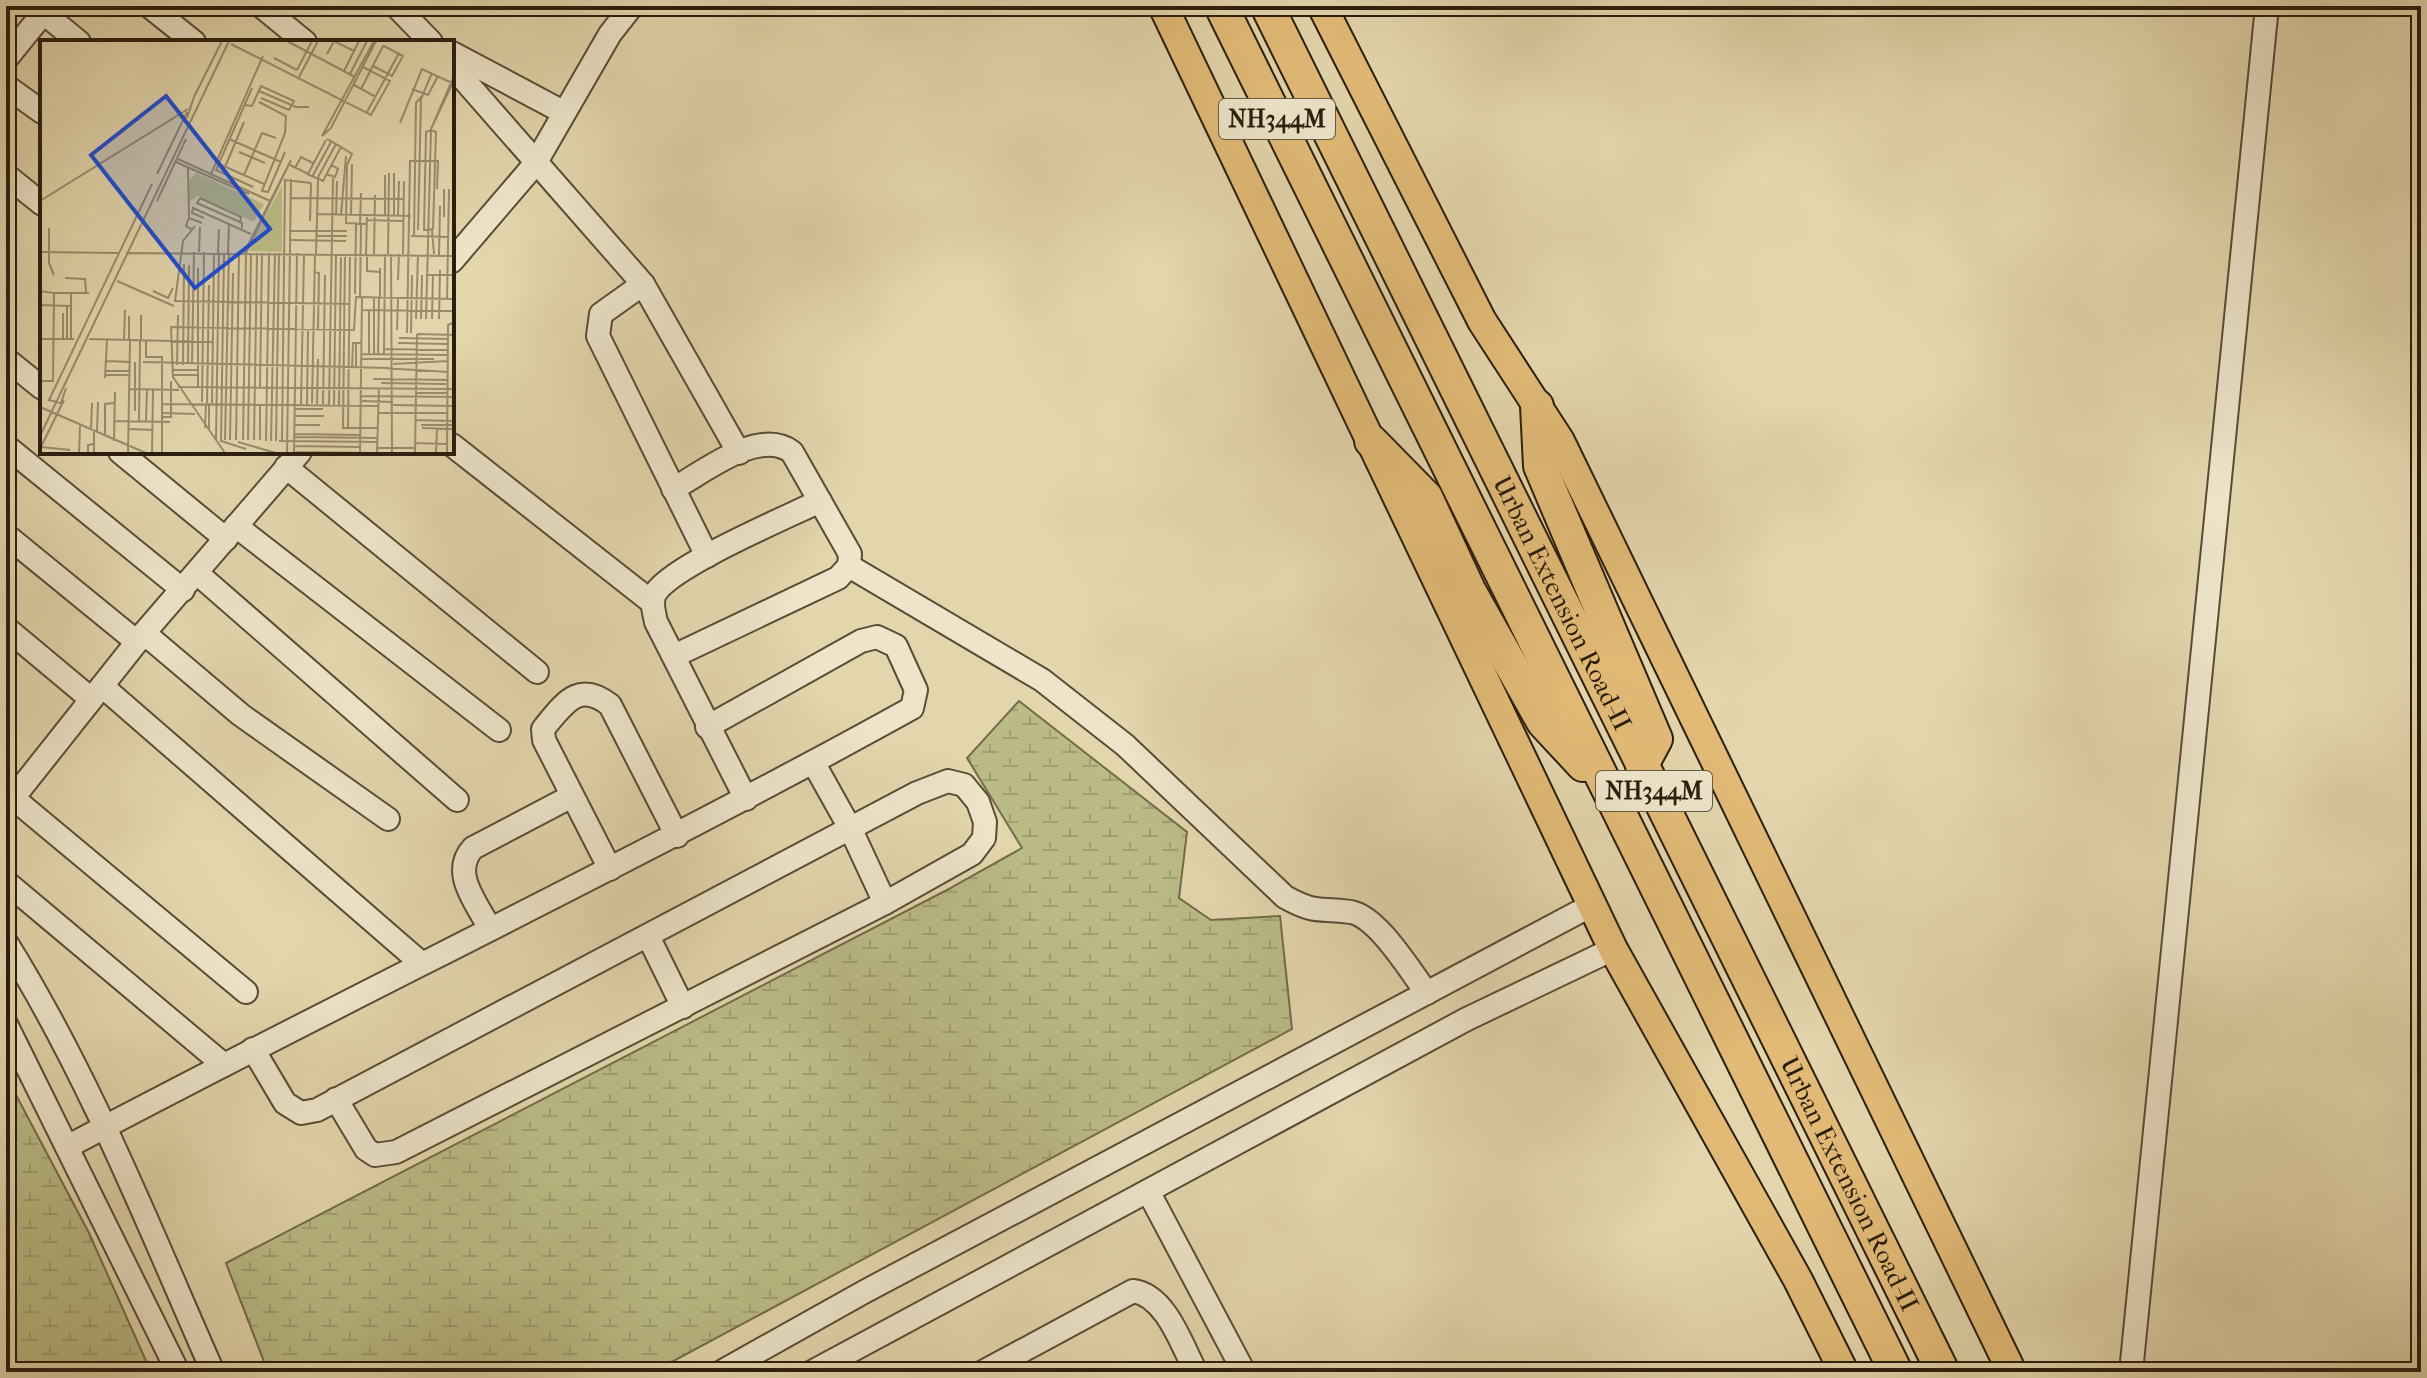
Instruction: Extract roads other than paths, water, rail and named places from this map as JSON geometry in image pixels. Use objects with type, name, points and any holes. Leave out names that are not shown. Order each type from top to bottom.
[{"type":"highway","name":"Urban Extension Road-II","points":[[1221,6],[1896,1372]]},
{"type":"highway","name":"Urban Extension Road-II","points":[[1267,6],[1943,1372]]},
{"type":"highway","points":[[1537,406],[1540,466],[1656,739],[1642,765]]},
{"type":"highway","points":[[1371,441],[1426,497],[1469,590],[1543,722],[1607,791]]},
{"type":"main road","points":[[1163,6],[1613,949],[1798,1280],[1844,1372]]},
{"type":"main road","points":[[1322,6],[1482,321],[1567,456],[2014,1370]]},
{"type":"street","points":[[149,6],[192,40]]},
{"type":"street","points":[[261,6],[303,40]]},
{"type":"street","points":[[396,6],[429,40]]},
{"type":"street","points":[[454,259],[535,164],[610,34],[632,6]]},
{"type":"street","points":[[2131,1372],[2267,6]]},
{"type":"street","points":[[6,59],[43,8],[77,40]]},
{"type":"street","points":[[454,54],[563,112]]},
{"type":"street","points":[[454,68],[643,284],[739,453]]},
{"type":"street","points":[[6,86],[40,111]]},
{"type":"street","points":[[6,175],[40,202]]},
{"type":"street","points":[[643,284],[601,314],[598,336],[707,556]]},
{"type":"street","points":[[6,359],[40,386]]},
{"type":"street","points":[[673,489],[739,453],[767,443],[781,444],[792,452],[850,554],[849,566],[838,578],[674,656]]},
{"type":"street","points":[[6,446],[190,582],[457,800]]},
{"type":"street","points":[[454,447],[653,603]]},
{"type":"street","points":[[123,454],[499,730]]},
{"type":"street","points":[[246,992],[10,802],[140,638],[293,459],[537,672]]},
{"type":"street","points":[[746,799],[656,622],[655,593],[668,580],[707,556],[820,501]]},
{"type":"street","points":[[6,535],[241,715],[388,819]]},
{"type":"street","points":[[849,566],[1042,680],[1125,745],[1285,897],[1310,911],[1354,912],[1375,926],[1427,993]]},
{"type":"street","points":[[6,628],[97,692],[421,963]]},
{"type":"street","points":[[67,1147],[746,799],[912,708],[916,690],[896,646],[888,639],[877,637],[861,641],[707,727]]},
{"type":"street","points":[[610,869],[547,749],[543,729],[570,700],[590,693],[610,705],[677,836]]},
{"type":"street","points":[[813,762],[851,830],[885,903]]},
{"type":"street","points":[[253,1049],[285,1103],[301,1113],[317,1110],[336,1099],[851,830],[917,793],[948,781],[964,785],[978,802],[985,822],[984,838],[972,854],[885,903],[396,1152],[375,1155],[366,1149],[336,1099]]},
{"type":"street","points":[[490,929],[464,879],[465,856],[473,848],[572,796]]},
{"type":"street","points":[[6,882],[224,1065]]},
{"type":"street","points":[[721,1372],[864,1292],[1592,905]]},
{"type":"street","points":[[648,936],[683,1007]]},
{"type":"street","points":[[6,942],[35,989],[104,1127],[213,1372]]},
{"type":"street","points":[[812,1372],[1465,1020],[1613,949]]},
{"type":"street","points":[[6,1024],[178,1372]]},
{"type":"street","points":[[1148,1191],[1244,1372]]},
{"type":"street","points":[[983,1372],[1133,1291],[1144,1292],[1157,1303],[1196,1372]]}]
